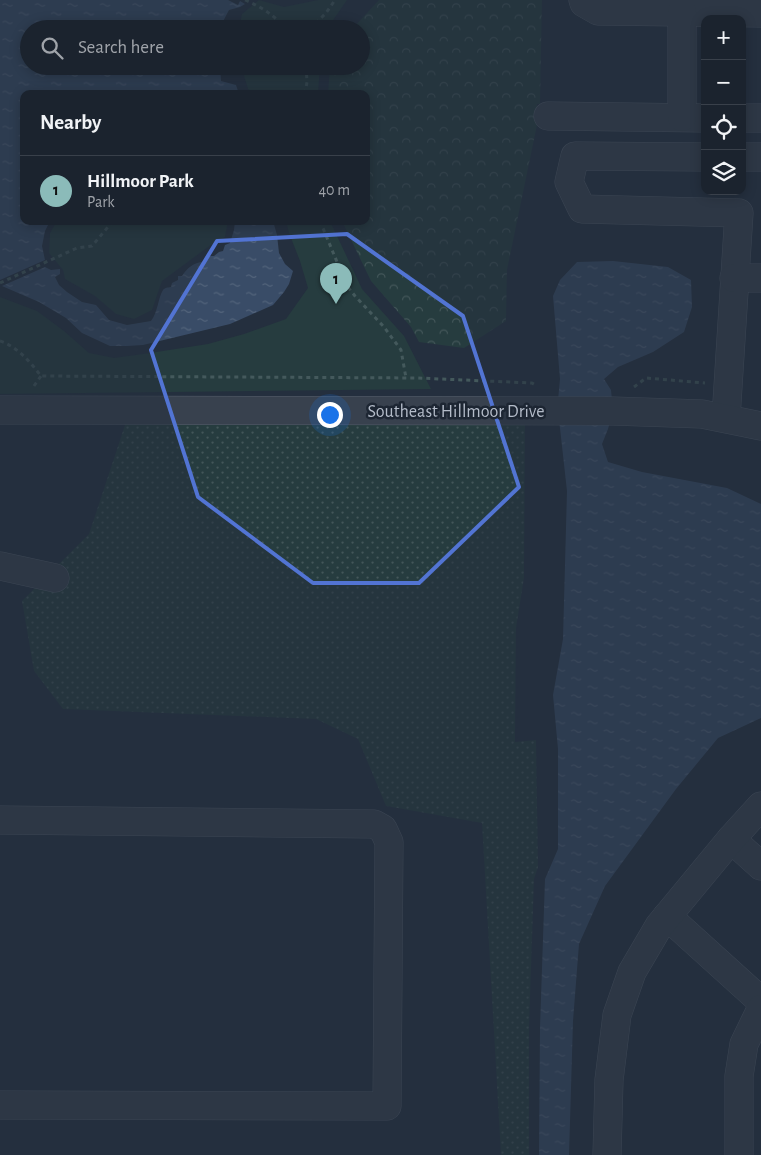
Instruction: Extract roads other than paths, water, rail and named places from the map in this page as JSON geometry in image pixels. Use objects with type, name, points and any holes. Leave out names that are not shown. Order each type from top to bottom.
[{"type":"street","points":[[583,1],[598,11],[761,13]]},
{"type":"street","points":[[548,116],[693,117],[682,12]]},
{"type":"street","points":[[746,118],[761,118]]},
{"type":"street","points":[[701,157],[576,156],[570,182],[582,209],[750,213],[748,278],[726,418]]},
{"type":"street","points":[[746,157],[761,157]]},
{"type":"street","name":"Southeast Hillmoor Drive","points":[[0,410],[556,411],[620,402],[726,418],[761,426]]},
{"type":"street","points":[[0,566],[55,578]]},
{"type":"street","points":[[607,1155],[608,1080],[617,1015],[632,972],[659,926],[761,806]]},
{"type":"street","points":[[0,820],[374,824],[383,829],[389,842],[387,1106],[0,1105]]},
{"type":"street","points":[[731,839],[761,866]]},
{"type":"street","points":[[668,916],[761,1001]]},
{"type":"street","points":[[739,1155],[739,1076],[744,1044],[761,1009]]},
{"type":"water","points":[[0,0],[228,0],[238,5],[240,1],[245,4],[229,10],[224,20],[20,20],[20,75],[221,75],[221,81],[236,85],[238,90],[20,90],[20,225],[48,225],[42,246],[45,260],[0,280]]},
{"type":"water","points":[[235,225],[274,225],[279,253],[285,264],[293,271],[284,292],[273,305],[230,324],[143,345],[110,346],[82,333],[66,318],[39,302],[2,286],[45,267],[51,270],[60,269],[60,274],[55,277],[59,285],[82,302],[96,305],[109,320],[127,325],[151,321],[163,290],[171,287],[172,283],[178,280],[178,276],[182,276],[192,266],[205,262],[210,256],[223,251],[225,245],[230,243]]},
{"type":"water","points":[[613,261],[668,267],[691,280],[692,307],[684,332],[653,352],[618,367],[604,379],[611,390],[613,411],[602,444],[608,462],[642,472],[727,488],[761,504],[761,718],[718,738],[676,789],[605,886],[579,944],[573,1021],[569,1155],[539,1155],[540,1028],[545,879],[558,849],[558,749],[553,695],[563,639],[567,491],[557,411],[560,379],[553,296],[560,280],[577,262]]},
{"type":"place","name":"Hillmoor Park","points":[[336,304]]}]
